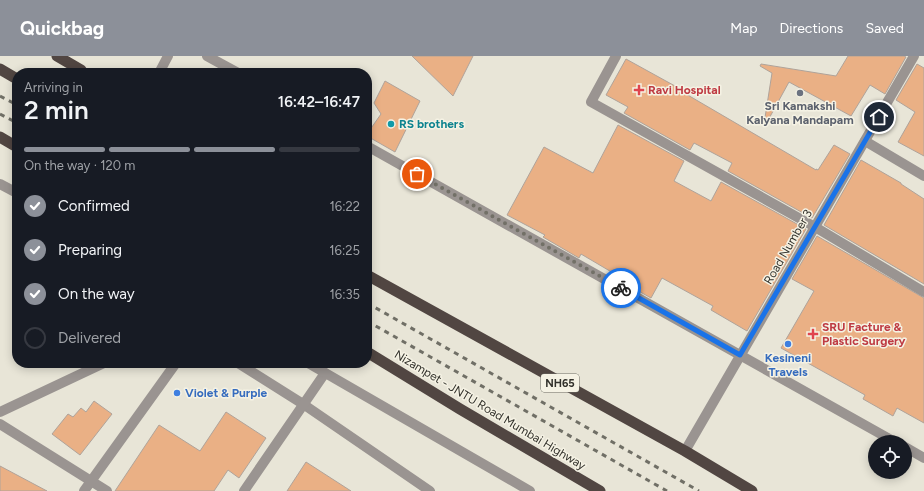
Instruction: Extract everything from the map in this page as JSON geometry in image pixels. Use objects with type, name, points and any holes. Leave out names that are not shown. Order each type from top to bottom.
[{"type":"highway","points":[[57,56],[78,68]]},
{"type":"highway","points":[[0,69],[12,76]]},
{"type":"highway","points":[[0,137],[12,144]]},
{"type":"highway","name":"NH65","points":[[372,278],[685,451],[752,491]]},
{"type":"highway","name":"Nizampet - JNTU Road Mumbai Highway","points":[[372,355],[460,409],[600,491]]},
{"type":"street","points":[[162,68],[168,56]]},
{"type":"street","points":[[207,56],[229,68]]},
{"type":"street","points":[[616,56],[591,102],[815,227],[924,292]]},
{"type":"street","name":"Road Number 3","points":[[685,451],[914,56]]},
{"type":"street","points":[[865,141],[924,176]]},
{"type":"street","points":[[372,149],[883,435]]},
{"type":"street","points":[[0,184],[12,190]]},
{"type":"street","points":[[0,412],[93,368]]},
{"type":"street","points":[[84,491],[172,368]]},
{"type":"street","points":[[246,368],[303,404],[430,491]]},
{"type":"street","points":[[317,368],[530,491]]},
{"type":"street","points":[[244,491],[326,373]]},
{"type":"street","points":[[0,424],[107,491]]},
{"type":"street","points":[[912,451],[924,458]]},
{"type":"building","points":[[412,56],[473,56],[453,96]]},
{"type":"building","points":[[848,56],[906,57],[885,94],[870,85],[851,116],[789,82],[766,124],[764,124],[772,73],[760,66],[761,64],[836,76]]},
{"type":"building","points":[[626,59],[675,86],[674,87],[816,170],[818,170],[834,145],[850,154],[812,218],[728,171],[732,163],[694,143],[690,150],[624,113],[628,107],[606,95]]},
{"type":"building","points":[[917,64],[924,68],[924,156],[898,142],[915,112],[896,100]]},
{"type":"building","name":"RS brothers","points":[[385,81],[420,101],[395,152],[372,139],[372,127],[381,114],[374,103]]},
{"type":"building","points":[[618,125],[684,161],[674,181],[711,201],[721,182],[806,229],[747,331],[711,310],[713,306],[662,278],[651,298],[619,280],[620,277],[581,254],[579,258],[543,237],[545,235],[507,215],[544,147],[593,173]]},
{"type":"building","points":[[861,160],[901,183],[924,199],[924,284],[824,225]]},
{"type":"building","points":[[817,236],[924,298],[924,423],[897,408],[893,416],[863,399],[865,395],[781,348],[814,291],[792,279]]},
{"type":"building","points":[[94,401],[112,414],[80,455],[52,434],[68,414],[73,417],[81,408],[86,412]]},
{"type":"building","points":[[226,412],[266,438],[239,478],[228,470],[214,491],[115,491],[159,425],[200,451]]},
{"type":"building","points":[[306,462],[351,491],[287,491]]},
{"type":"building","points":[[0,466],[47,491],[0,491]]},
{"type":"railway","points":[[0,96],[12,102]]},
{"type":"railway","points":[[0,114],[12,120]]},
{"type":"railway","points":[[372,306],[699,491]]},
{"type":"railway","points":[[372,324],[667,491]]},
{"type":"way so far","points":[[417,174],[621,288]]},
{"type":"place","name":"Ravi Hospital","points":[[639,90]]},
{"type":"place","name":"Sri Kamakshi Kalyana Mandapam","points":[[800,93]]},
{"type":"place","name":"RS brothers","points":[[391,124]]},
{"type":"place","name":"SRU Facture & Plastic Surgery","points":[[813,334]]},
{"type":"place","name":"Kesineni Travels","points":[[788,344]]},
{"type":"place","name":"Violet & Purple","points":[[177,393]]},
{"type":"route","points":[[621,288],[740,355],[879,117]]}]
